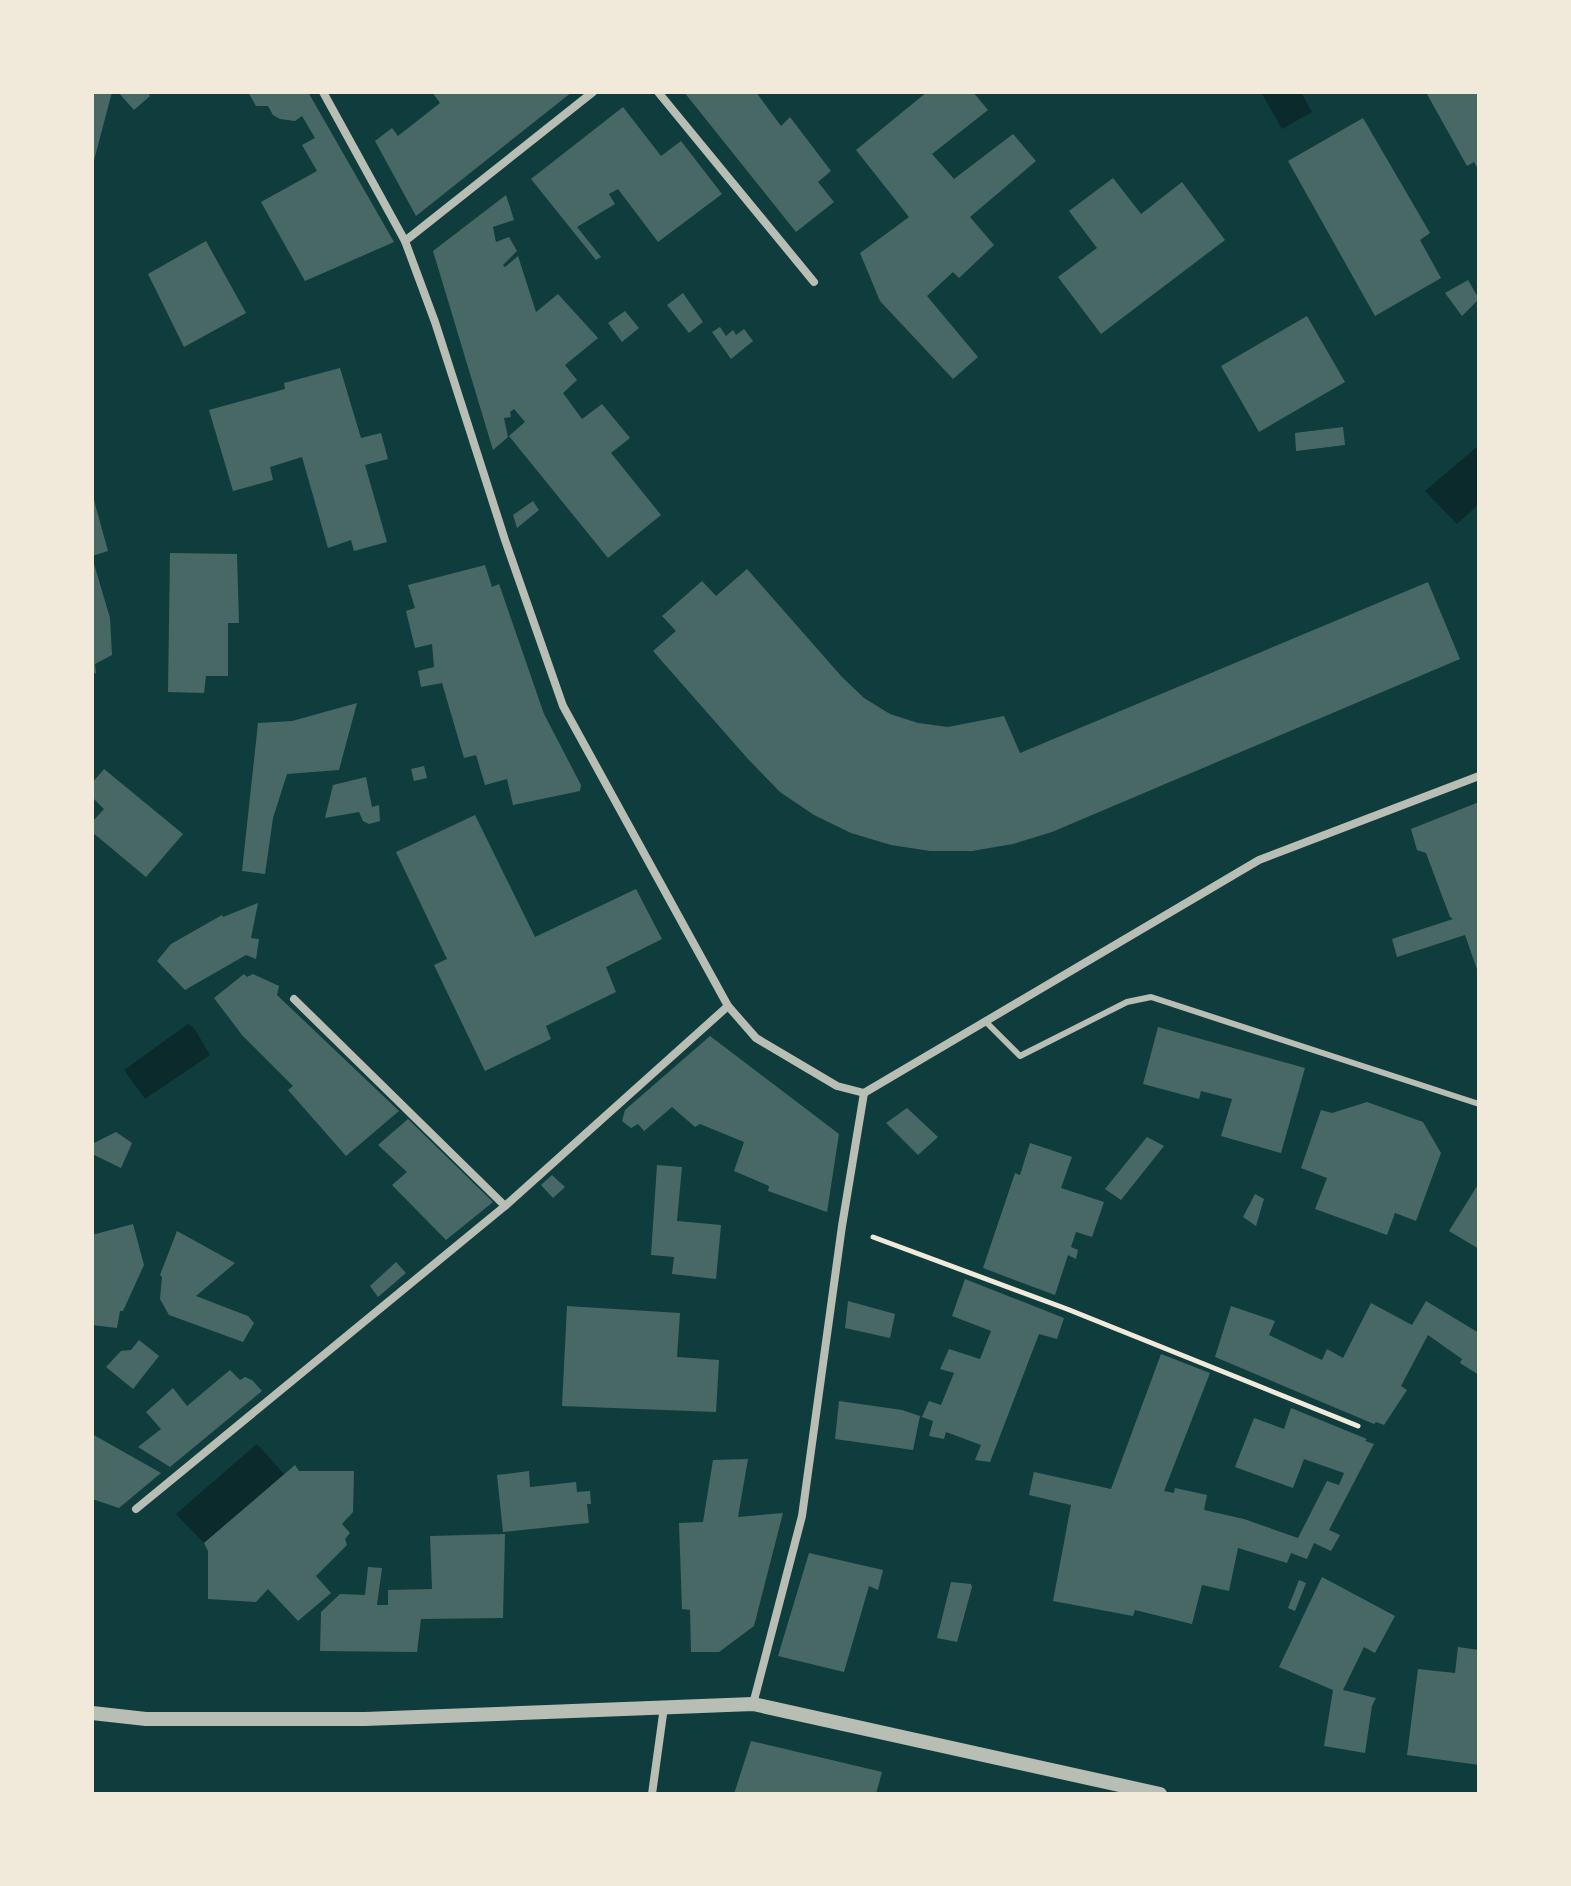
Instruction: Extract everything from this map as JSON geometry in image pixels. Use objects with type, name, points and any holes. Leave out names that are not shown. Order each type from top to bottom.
[{"type":"street","points":[[323,92],[405,241],[563,706],[728,1006],[756,1038],[837,1086],[864,1093],[987,1023],[1142,926],[1259,860],[1479,776]]},
{"type":"street","points":[[405,241],[593,92]]},
{"type":"street","points":[[658,92],[814,282]]},
{"type":"street","points":[[294,999],[505,1206]]},
{"type":"street","points":[[136,1509],[505,1206],[728,1006]]},
{"type":"street","points":[[753,1704],[802,1516],[842,1226],[864,1093]]},
{"type":"street","points":[[92,1713],[146,1719],[365,1719],[753,1704],[1160,1794]]},
{"type":"street","points":[[652,1794],[664,1706]]},
{"type":"lane","points":[[987,1023],[1020,1056],[1127,1002],[1151,997],[1479,1104]]},
{"type":"path","points":[[870,1236],[1067,1309],[1358,1426]]},
{"type":"water","points":[[1261,92],[1301,92],[1312,112],[1282,129]]},
{"type":"water","points":[[1479,445],[1479,504],[1457,524],[1425,491]]},
{"type":"water","points":[[188,1024],[194,1028],[210,1055],[145,1099],[124,1070]]},
{"type":"water","points":[[257,1444],[284,1474],[204,1543],[176,1514]]},
{"type":"building","points":[[92,92],[112,92],[93,164],[92,164]]},
{"type":"building","points":[[118,92],[148,92],[150,96],[134,110]]},
{"type":"building","points":[[248,92],[308,92],[394,242],[305,281],[261,202],[317,171],[302,145],[315,138],[302,116],[295,121],[280,119],[273,115],[268,106],[256,106]]},
{"type":"building","points":[[432,92],[572,92],[416,216],[375,141],[392,128],[398,136],[440,103]]},
{"type":"building","points":[[684,92],[756,92],[781,126],[790,117],[831,171],[818,182],[834,202],[796,232]]},
{"type":"building","points":[[927,92],[973,92],[988,110],[932,154],[954,179],[1013,134],[1036,161],[970,217],[994,245],[959,278],[953,272],[927,296],[978,357],[953,379],[880,301],[860,253],[909,217],[856,150]]},
{"type":"building","points":[[1479,92],[1479,171],[1474,162],[1467,166],[1427,94]]},
{"type":"building","points":[[623,107],[661,156],[681,141],[722,194],[658,242],[618,189],[609,194],[615,204],[577,227],[601,257],[596,260],[531,179]]},
{"type":"building","points":[[1363,118],[1430,233],[1420,240],[1441,278],[1375,316],[1288,161]]},
{"type":"building","points":[[1113,178],[1141,214],[1182,182],[1225,240],[1101,334],[1058,277],[1097,248],[1069,211]]},
{"type":"building","points":[[506,195],[514,220],[493,227],[496,242],[509,237],[517,251],[503,265],[505,267],[518,256],[536,312],[558,294],[598,338],[565,365],[577,380],[563,393],[582,419],[602,404],[630,438],[611,453],[661,515],[608,558],[509,436],[525,422],[514,409],[510,412],[511,417],[504,418],[508,437],[493,450],[433,251]]},
{"type":"building","points":[[206,241],[246,313],[184,347],[148,274]]},
{"type":"building","points":[[1468,280],[1479,299],[1462,316],[1445,293]]},
{"type":"building","points":[[683,293],[703,322],[689,333],[667,305]]},
{"type":"building","points":[[625,311],[639,328],[622,342],[608,323]]},
{"type":"building","points":[[1307,316],[1345,382],[1259,432],[1221,366]]},
{"type":"building","points":[[720,327],[726,336],[733,330],[736,335],[744,329],[753,341],[731,359],[712,332]]},
{"type":"building","points":[[340,368],[361,438],[381,433],[388,459],[365,465],[387,542],[354,551],[351,540],[328,548],[302,457],[270,467],[273,480],[233,491],[209,410],[285,389],[284,383]]},
{"type":"building","points":[[1343,427],[1345,445],[1296,451],[1295,433]]},
{"type":"building","points":[[92,493],[108,551],[92,556]]},
{"type":"building","points":[[533,501],[539,510],[517,528],[513,515]]},
{"type":"building","points":[[170,553],[237,554],[239,623],[228,623],[228,676],[206,676],[204,693],[168,692]]},
{"type":"building","points":[[92,557],[110,618],[112,655],[95,664],[96,673],[92,674]]},
{"type":"building","points":[[485,565],[492,587],[499,584],[544,714],[581,785],[580,791],[513,805],[507,779],[485,785],[476,755],[464,758],[442,683],[421,687],[418,671],[434,667],[432,644],[415,648],[406,611],[415,608],[408,585]]},
{"type":"building","points":[[747,569],[864,698],[890,714],[918,723],[948,727],[1004,716],[1020,753],[1428,582],[1460,659],[1052,832],[1013,844],[972,851],[930,851],[891,845],[851,833],[814,815],[780,792],[653,651],[676,631],[662,616],[702,581],[716,596]]},
{"type":"building","points":[[357,703],[339,770],[287,774],[273,818],[265,874],[242,871],[258,723],[292,721]]},
{"type":"building","points":[[424,766],[427,778],[414,781],[411,769]]},
{"type":"building","points":[[104,769],[183,834],[146,877],[92,832],[92,822],[104,809],[92,797],[92,783]]},
{"type":"building","points":[[366,777],[372,807],[379,805],[380,821],[369,824],[363,821],[359,812],[325,818],[333,785]]},
{"type":"building","points":[[1479,802],[1479,975],[1465,935],[1397,957],[1392,939],[1453,919],[1426,853],[1417,850],[1411,829]]},
{"type":"building","points":[[475,815],[535,937],[636,889],[662,939],[606,967],[616,992],[546,1026],[551,1039],[485,1071],[434,965],[447,959],[396,852]]},
{"type":"building","points":[[258,903],[251,938],[259,939],[256,959],[246,955],[185,990],[157,961],[171,944],[222,915]]},
{"type":"building","points":[[244,974],[247,977],[253,974],[279,986],[277,995],[399,1111],[346,1156],[288,1090],[293,1086],[242,1035],[214,998]]},
{"type":"building","points":[[1158,1027],[1305,1068],[1281,1153],[1221,1136],[1232,1099],[1201,1091],[1199,1099],[1143,1084]]},
{"type":"building","points":[[710,1036],[839,1134],[827,1212],[768,1191],[769,1186],[734,1171],[744,1142],[700,1124],[695,1127],[672,1107],[644,1131],[638,1124],[631,1128],[622,1121],[625,1110]]},
{"type":"building","points":[[1367,1102],[1423,1122],[1441,1153],[1416,1221],[1395,1213],[1387,1235],[1315,1209],[1327,1178],[1301,1168],[1321,1110],[1332,1113]]},
{"type":"building","points":[[907,1108],[938,1137],[918,1155],[886,1123]]},
{"type":"building","points":[[408,1119],[493,1202],[446,1240],[392,1185],[407,1172],[378,1145]]},
{"type":"building","points":[[116,1132],[132,1143],[121,1168],[92,1154],[92,1144]]},
{"type":"building","points":[[1147,1137],[1164,1146],[1121,1200],[1105,1189]]},
{"type":"building","points":[[1030,1143],[1072,1157],[1061,1188],[1104,1202],[1092,1237],[1076,1232],[1071,1247],[1078,1250],[1076,1259],[1068,1255],[1055,1295],[983,1268],[1015,1173],[1020,1175]]},
{"type":"building","points":[[657,1165],[682,1167],[677,1221],[721,1225],[716,1279],[672,1274],[674,1257],[651,1255]]},
{"type":"building","points":[[552,1175],[565,1187],[553,1198],[541,1185]]},
{"type":"building","points":[[1479,1183],[1479,1249],[1449,1231]]},
{"type":"building","points":[[1255,1194],[1264,1199],[1256,1226],[1243,1217]]},
{"type":"building","points":[[133,1224],[144,1265],[123,1311],[120,1311],[117,1328],[92,1325],[92,1235]]},
{"type":"building","points":[[177,1231],[235,1263],[196,1296],[248,1316],[254,1323],[243,1342],[169,1315],[160,1299],[160,1275]]},
{"type":"building","points":[[396,1262],[406,1273],[378,1297],[370,1286]]},
{"type":"building","points":[[965,1279],[1064,1318],[1057,1339],[1039,1334],[990,1462],[975,1460],[981,1445],[946,1432],[944,1439],[929,1436],[933,1421],[922,1417],[929,1401],[941,1405],[954,1373],[940,1369],[949,1349],[980,1359],[991,1331],[952,1316]]},
{"type":"building","points":[[848,1301],[895,1314],[890,1338],[845,1328]]},
{"type":"building","points":[[1426,1301],[1479,1333],[1479,1375],[1428,1335],[1401,1386],[1407,1390],[1384,1425],[1374,1424],[1215,1357],[1231,1306],[1275,1321],[1269,1335],[1322,1360],[1327,1349],[1343,1358],[1371,1303],[1412,1325]]},
{"type":"building","points":[[567,1306],[680,1313],[677,1357],[719,1360],[716,1412],[562,1406]]},
{"type":"building","points":[[139,1340],[159,1356],[133,1389],[106,1367],[121,1351],[131,1350]]},
{"type":"building","points":[[1161,1354],[1210,1373],[1164,1491],[1174,1493],[1175,1488],[1207,1495],[1204,1510],[1244,1519],[1298,1538],[1327,1481],[1339,1485],[1344,1473],[1304,1459],[1293,1488],[1235,1467],[1254,1418],[1284,1429],[1291,1408],[1374,1444],[1329,1530],[1340,1535],[1331,1551],[1314,1543],[1307,1559],[1291,1553],[1287,1563],[1238,1548],[1229,1591],[1202,1585],[1192,1624],[1135,1610],[1133,1616],[1053,1601],[1071,1505],[1029,1495],[1034,1472],[1111,1489]]},
{"type":"building","points":[[230,1370],[240,1380],[245,1377],[252,1380],[262,1391],[170,1467],[138,1447],[161,1429],[146,1412],[173,1388],[187,1406]]},
{"type":"building","points":[[839,1401],[902,1410],[920,1416],[913,1450],[835,1439]]},
{"type":"building","points":[[92,1434],[161,1473],[119,1508],[92,1499]]},
{"type":"building","points":[[748,1459],[738,1517],[783,1513],[754,1626],[719,1652],[691,1652],[690,1610],[682,1609],[679,1523],[703,1522],[713,1460]]},
{"type":"building","points":[[295,1465],[299,1471],[354,1471],[353,1512],[342,1524],[350,1533],[345,1539],[347,1545],[316,1576],[331,1593],[298,1621],[268,1589],[256,1602],[208,1599],[208,1551],[204,1543]]},
{"type":"building","points":[[529,1471],[530,1487],[576,1482],[577,1492],[590,1491],[591,1504],[587,1504],[589,1523],[503,1532],[497,1475]]},
{"type":"building","points":[[505,1534],[503,1618],[421,1619],[417,1652],[320,1651],[321,1612],[340,1594],[365,1595],[368,1567],[382,1568],[377,1605],[388,1605],[388,1590],[432,1589],[430,1536]]},
{"type":"building","points":[[809,1553],[883,1570],[878,1590],[869,1586],[844,1672],[778,1656]]},
{"type":"building","points":[[1322,1577],[1395,1616],[1375,1653],[1364,1647],[1343,1690],[1376,1698],[1365,1753],[1324,1746],[1333,1690],[1279,1667]]},
{"type":"building","points":[[1299,1580],[1306,1583],[1295,1611],[1288,1608]]},
{"type":"building","points":[[951,1582],[971,1584],[972,1587],[957,1642],[937,1638]]},
{"type":"building","points":[[1458,1647],[1479,1650],[1479,1765],[1407,1755],[1418,1669],[1455,1673]]},
{"type":"building","points":[[751,1741],[882,1772],[876,1794],[734,1794]]}]
